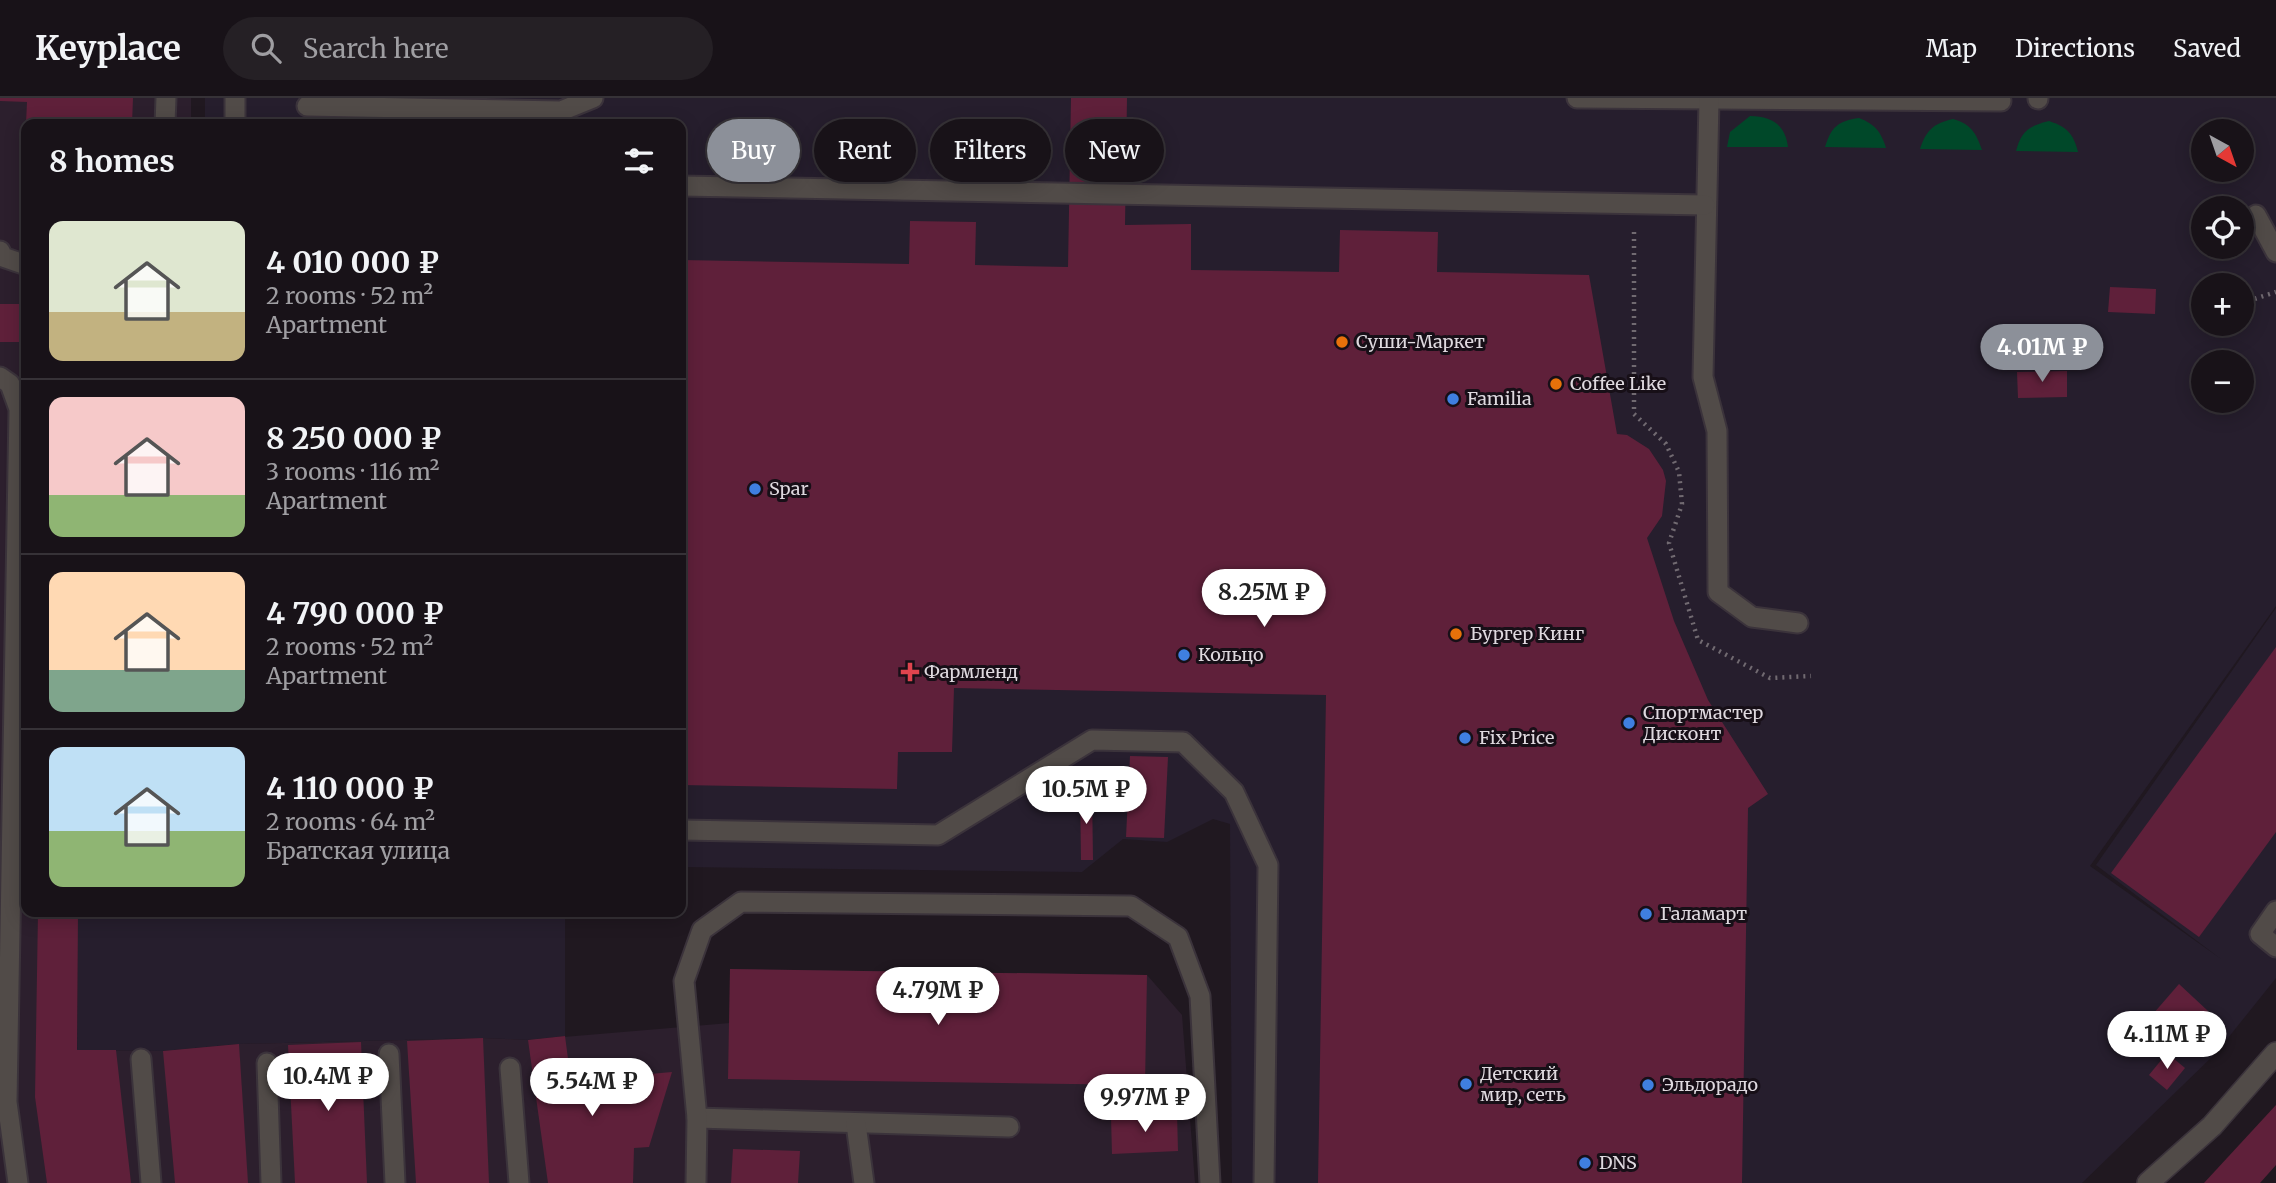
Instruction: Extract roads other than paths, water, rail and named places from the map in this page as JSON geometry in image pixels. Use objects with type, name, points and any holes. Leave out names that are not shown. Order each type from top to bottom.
[{"type":"street","points":[[2148,1183],[2212,1126],[2276,1053]]},
{"type":"lane","points":[[165,119],[166,98]]},
{"type":"lane","points":[[235,98],[235,119]]},
{"type":"lane","points":[[307,109],[561,111],[593,98]]},
{"type":"lane","points":[[1577,98],[2000,101]]},
{"type":"lane","points":[[1709,100],[1703,377],[1717,431],[1718,592],[1752,617],[1798,623]]},
{"type":"lane","points":[[686,186],[1705,205]]},
{"type":"lane","points":[[2256,215],[2276,252]]},
{"type":"lane","points":[[0,251],[3,257],[21,263]]},
{"type":"lane","points":[[12,380],[19,408],[7,1102],[18,1183]]},
{"type":"lane","points":[[686,830],[938,835],[1092,740],[1183,741],[1234,792],[1268,865],[1264,1183]]},
{"type":"lane","points":[[696,1183],[697,1118],[684,981],[702,930],[741,902],[1131,906],[1178,937],[1200,996],[1210,1183]]},
{"type":"lane","points":[[2276,911],[2260,934],[2276,947]]},
{"type":"lane","points":[[389,1054],[395,1183]]},
{"type":"lane","points":[[141,1059],[151,1183]]},
{"type":"lane","points":[[267,1063],[271,1183]]},
{"type":"lane","points":[[510,1068],[519,1183]]},
{"type":"lane","points":[[697,1118],[1009,1127]]},
{"type":"lane","points":[[856,1124],[864,1183]]},
{"type":"place","name":"Суши-Маркет","points":[[1342,342]]},
{"type":"place","name":"Coffee Like","points":[[1556,384]]},
{"type":"place","name":"Familia","points":[[1453,399]]},
{"type":"place","name":"Spar","points":[[755,489]]},
{"type":"place","name":"Бургер Кинг","points":[[1456,634]]},
{"type":"place","name":"Кольцо","points":[[1184,655]]},
{"type":"place","name":"Фармленд","points":[[910,672]]},
{"type":"place","name":"Спортмастер Дисконт","points":[[1629,723]]},
{"type":"place","name":"Fix Price","points":[[1465,738]]},
{"type":"place","name":"Галамарт","points":[[1646,914]]},
{"type":"place","name":"Детский мир, сеть","points":[[1466,1084]]},
{"type":"place","name":"Эльдорадо","points":[[1648,1085]]},
{"type":"place","name":"DNS","points":[[1585,1163]]}]
